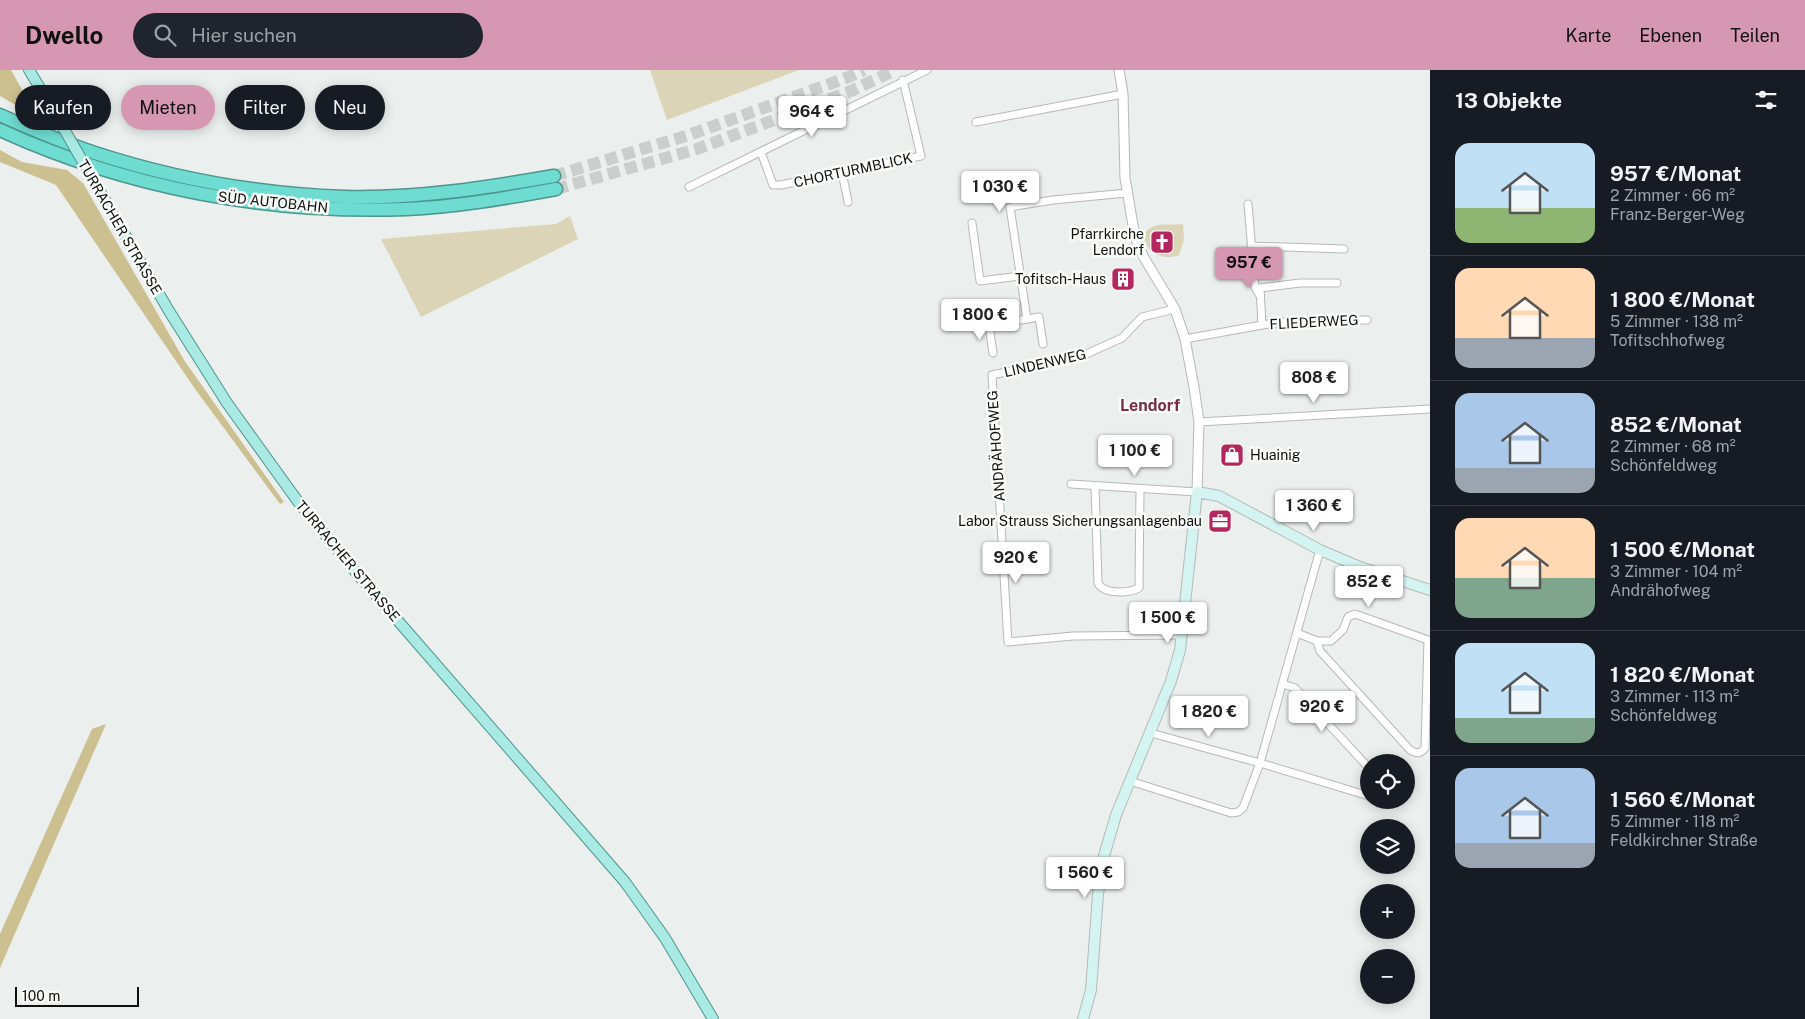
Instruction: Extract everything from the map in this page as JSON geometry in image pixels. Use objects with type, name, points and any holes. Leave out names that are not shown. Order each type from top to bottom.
[{"type":"highway","name":"SÜD AUTOBAHN","points":[[0,115],[53,138],[136,166],[197,180],[273,192],[345,197],[408,195],[482,189],[554,176]]},
{"type":"highway","name":"SÜD AUTOBAHN","points":[[0,130],[70,160],[134,179],[200,194],[266,204],[346,210],[407,209],[484,202],[556,189]]},
{"type":"main road","name":"TURRACHER STRASSE","points":[[29,70],[169,312],[227,403],[299,504],[358,576],[625,882],[665,938],[713,1019]]},
{"type":"main road","points":[[1082,1019],[1091,990],[1098,894],[1104,856],[1116,815],[1171,681],[1182,635],[1197,492],[1219,496],[1320,550],[1360,567],[1430,590]]},
{"type":"street","points":[[689,187],[903,80],[928,70]]},
{"type":"street","points":[[1071,484],[1197,492],[1199,422],[1194,387],[1185,339],[1175,309],[1143,256],[1135,237],[1125,178],[1123,94],[1119,70]]},
{"type":"street","name":"CHORTURMBLICK","points":[[761,152],[773,185],[781,186],[921,156],[903,80]]},
{"type":"street","points":[[976,122],[1123,94]]},
{"type":"street","points":[[842,172],[848,202]]},
{"type":"street","points":[[1027,319],[1010,207],[1053,200],[1127,193]]},
{"type":"street","points":[[1248,204],[1254,287],[1260,296]]},
{"type":"street","points":[[972,222],[980,281],[1020,276]]},
{"type":"street","points":[[1251,246],[1344,248]]},
{"type":"street","points":[[1262,325],[1260,288],[1337,283]]},
{"type":"street","name":"LINDENWEG","points":[[992,375],[1084,355],[1122,338],[1142,317],[1175,309]]},
{"type":"street","points":[[993,353],[989,325],[1039,318],[1043,344]]},
{"type":"street","name":"FLIEDERWEG","points":[[1185,339],[1291,321],[1367,320]]},
{"type":"street","name":"ANDRÄHOFWEG","points":[[992,375],[1008,642],[1073,636],[1182,635]]},
{"type":"street","points":[[1199,422],[1430,409]]},
{"type":"street","points":[[1095,486],[1098,583],[1103,589],[1108,591],[1134,590],[1139,588],[1140,488]]},
{"type":"street","points":[[1130,781],[1213,808],[1238,812],[1243,808],[1260,764],[1320,550]]},
{"type":"street","points":[[1297,633],[1317,641],[1331,641],[1343,630],[1348,617],[1355,614],[1428,640],[1425,748],[1421,753],[1416,754],[1410,750],[1320,651],[1317,641]]},
{"type":"street","points":[[1283,684],[1295,688],[1360,758]]},
{"type":"street","points":[[1151,733],[1360,793]]},
{"type":"shaded area","points":[[0,70],[11,70],[19,85],[15,85],[15,105],[0,96]]},
{"type":"shaded area","points":[[650,70],[799,70],[667,120]]},
{"type":"shaded area","points":[[0,150],[22,162],[67,170],[83,183],[184,360],[284,502],[280,504],[195,389],[56,185],[0,162]]},
{"type":"shaded area","points":[[570,216],[578,239],[421,317],[381,239],[556,224]]},
{"type":"shaded area","points":[[1183,224],[1184,240],[1179,255],[1160,256],[1148,246],[1145,234],[1149,228],[1158,225]]},
{"type":"shaded area","points":[[106,724],[0,968],[0,934],[92,729]]},
{"type":"tunnel","points":[[554,176],[689,135],[864,70]]},
{"type":"tunnel","points":[[556,189],[697,149],[851,91],[895,70]]},
{"type":"place","name":"Pfarrkirche Lendorf","points":[[1162,242]]},
{"type":"place","name":"Tofitsch-Haus","points":[[1123,279]]},
{"type":"place","name":"Huainig","points":[[1232,455]]},
{"type":"place","name":"Labor Strauss Sicherungsanlagenbau","points":[[1220,521]]},
{"type":"district","name":"Lendorf","points":[[1150,405]]}]
